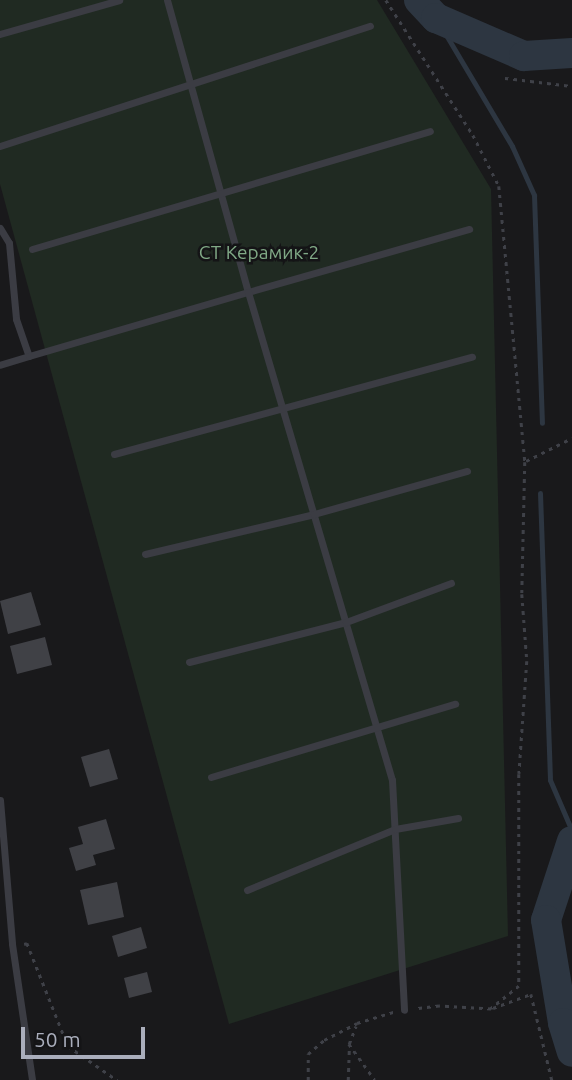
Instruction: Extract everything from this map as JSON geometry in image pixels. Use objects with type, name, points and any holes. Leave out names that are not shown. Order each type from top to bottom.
[{"type":"lane","points":[[0,34],[118,0]]},
{"type":"lane","points":[[167,0],[248,292],[393,780],[404,1010]]},
{"type":"lane","points":[[0,146],[370,26]]},
{"type":"lane","points":[[32,249],[220,191],[430,131]]},
{"type":"lane","points":[[0,228],[9,243],[16,319],[29,356]]},
{"type":"lane","points":[[0,365],[469,229]]},
{"type":"lane","points":[[114,454],[472,357]]},
{"type":"lane","points":[[145,554],[314,514],[467,471]]},
{"type":"lane","points":[[189,662],[346,622],[451,583]]},
{"type":"lane","points":[[211,777],[376,725],[455,704]]},
{"type":"lane","points":[[0,800],[12,941],[32,1080]]},
{"type":"lane","points":[[247,890],[395,829],[458,818]]},
{"type":"path","points":[[386,0],[473,135],[499,186],[525,462],[522,594],[527,662],[519,774],[519,986],[491,1009]]},
{"type":"path","points":[[505,78],[572,86]]},
{"type":"path","points":[[525,462],[572,438]]},
{"type":"path","points":[[12,941],[27,943],[68,1046],[117,1080]]},
{"type":"path","points":[[308,1080],[308,1054],[324,1041],[357,1023],[404,1010],[439,1006],[491,1009],[531,994],[552,1080]]},
{"type":"path","points":[[348,1080],[349,1044],[357,1023]]},
{"type":"path","points":[[349,1044],[375,1080]]},
{"type":"green space","name":"СТ Керамик-2","points":[[0,0],[377,0],[491,189],[508,936],[229,1024],[0,184]]},
{"type":"building","points":[[31,592],[41,625],[8,634],[0,601]]},
{"type":"building","points":[[45,637],[52,665],[17,674],[10,646]]},
{"type":"building","points":[[109,749],[118,779],[90,787],[81,757]]},
{"type":"building","points":[[106,819],[115,849],[93,855],[96,865],[76,871],[69,848],[83,844],[78,827]]},
{"type":"building","points":[[117,882],[124,917],[88,925],[80,890]]},
{"type":"building","points":[[141,927],[147,948],[118,957],[112,936]]},
{"type":"building","points":[[147,972],[152,992],[129,998],[124,978]]},
{"type":"waterway","points":[[419,0],[436,18],[524,56],[572,53]]},
{"type":"waterway","points":[[436,18],[512,146],[534,195],[542,423]]},
{"type":"waterway","points":[[540,493],[550,780],[572,831]]},
{"type":"waterway","points":[[572,841],[546,920],[563,1023],[572,1052]]}]
